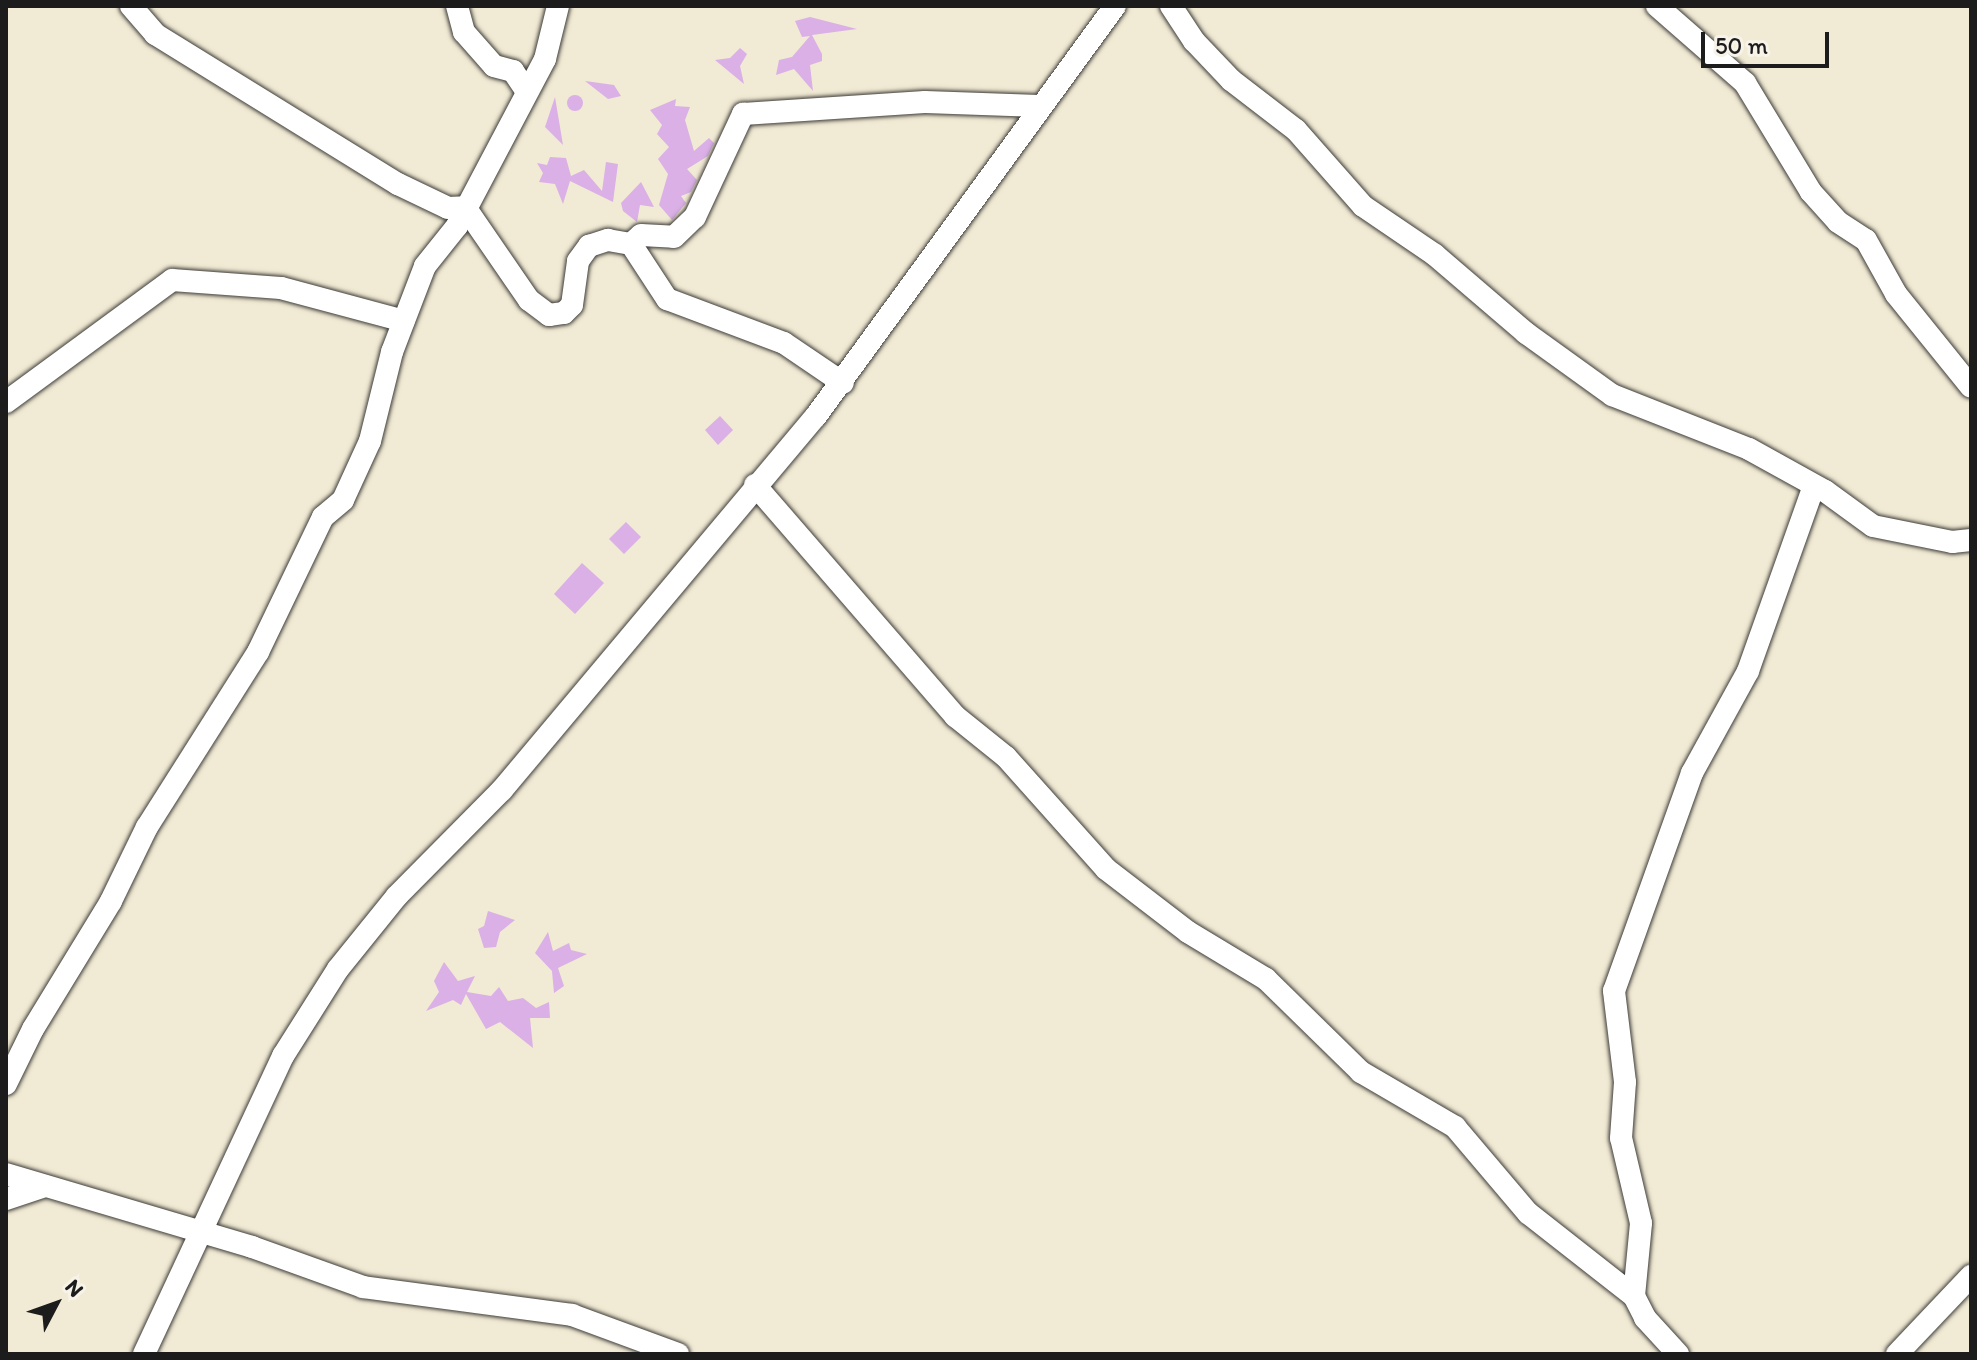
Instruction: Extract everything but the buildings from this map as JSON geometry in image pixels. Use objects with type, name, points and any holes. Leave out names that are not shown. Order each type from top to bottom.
[{"type":"street","points":[[131,6],[155,34],[398,184],[448,208],[465,207]]},
{"type":"street","points":[[457,6],[464,32],[494,66],[513,71],[527,92]]},
{"type":"street","points":[[6,1084],[33,1029],[111,901],[147,827],[258,652],[323,517],[343,500],[385,397],[404,321],[425,266],[457,226],[545,59],[558,6]]},
{"type":"street","points":[[144,1354],[198,1231],[283,1056],[338,969],[397,896],[502,790],[843,383],[1039,106],[1115,6]]},
{"type":"street","points":[[1171,6],[1194,41],[1231,80],[1296,130],[1363,206],[1435,255],[1526,333],[1612,395],[1715,434],[1814,486],[1873,526],[1952,542],[1971,540]]},
{"type":"street","points":[[1657,6],[1745,83],[1760,115],[1817,200],[1866,240],[1896,294],[1971,387]]},
{"type":"street","points":[[631,244],[641,235],[674,237],[695,217],[743,114],[925,102],[1039,106]]},
{"type":"street","points":[[465,207],[529,300],[549,315],[564,313],[572,305],[578,261],[589,246],[608,240],[631,244],[667,299],[784,343],[843,383]]},
{"type":"street","points":[[6,402],[172,280],[281,288],[404,321]]},
{"type":"street","points":[[755,485],[955,716],[1006,757],[1106,869],[1188,932],[1266,979],[1361,1072],[1455,1127],[1528,1213],[1634,1296],[1645,1318],[1678,1354]]},
{"type":"street","points":[[1634,1296],[1641,1223],[1621,1138],[1625,1082],[1614,991],[1692,773],[1742,686],[1814,486]]},
{"type":"street","points":[[6,1174],[198,1231],[363,1287],[572,1315],[646,1338],[678,1354]]},
{"type":"street","points":[[6,1199],[45,1186]]},
{"type":"street","points":[[1897,1354],[1971,1276]]}]
